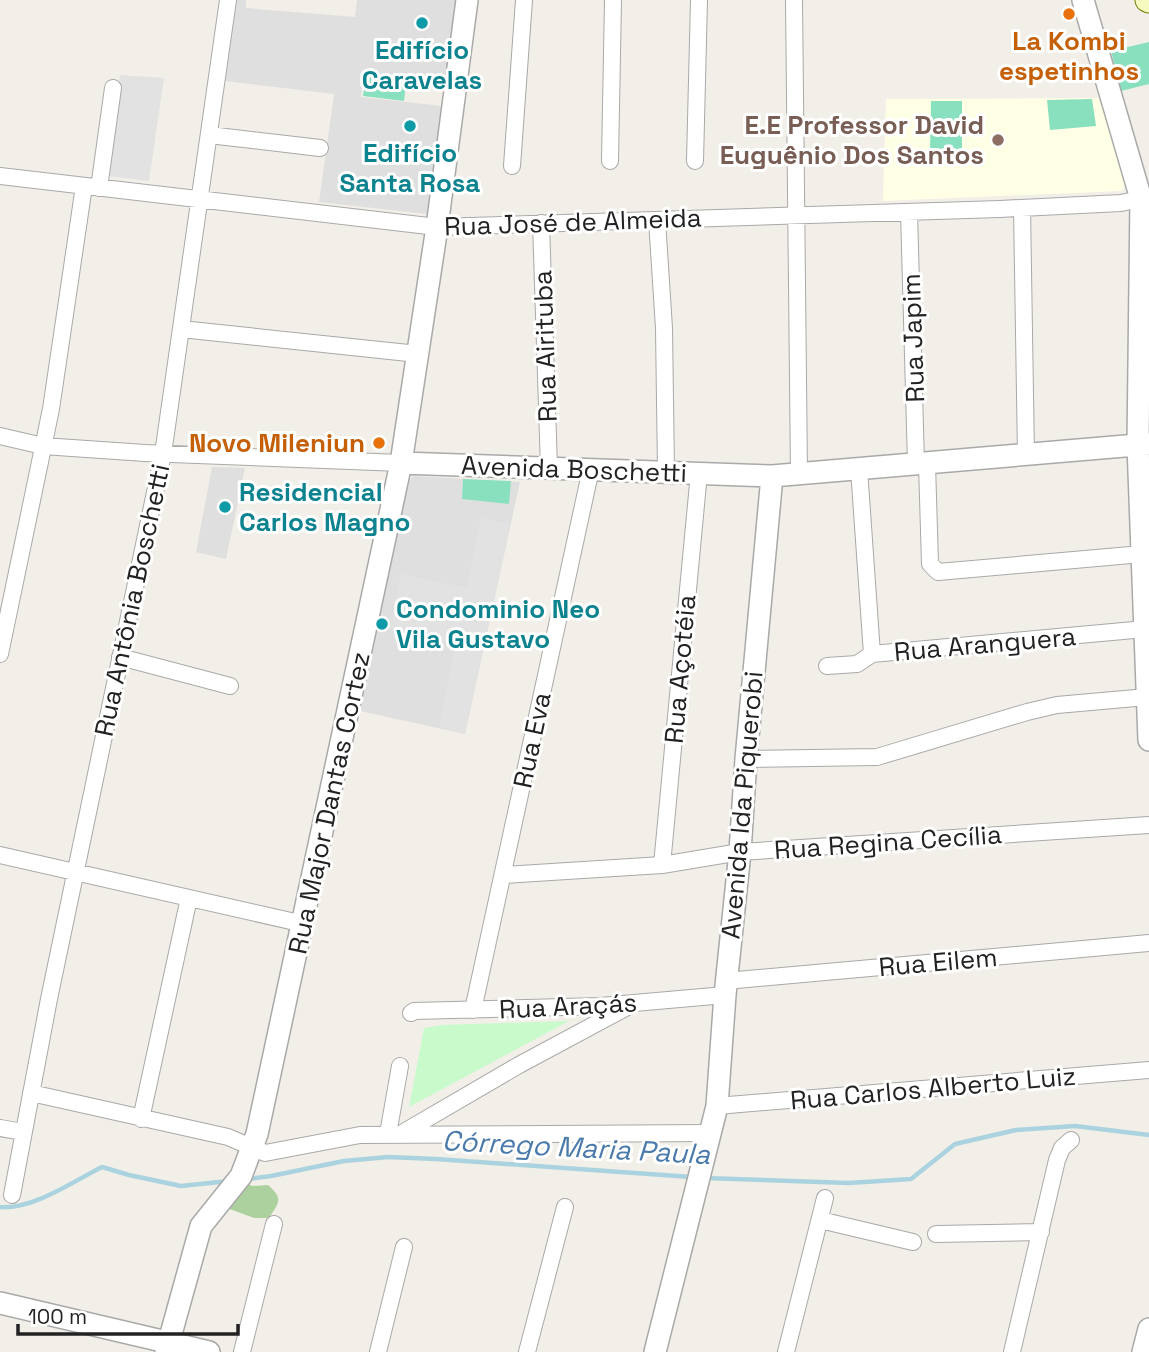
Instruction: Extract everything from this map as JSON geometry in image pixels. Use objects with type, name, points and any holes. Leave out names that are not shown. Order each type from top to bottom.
[{"type":"street","name":"Rua Antônia Boschetti","points":[[12,1195],[163,454],[228,0]]},
{"type":"street","name":"Rua Major Dantas Cortez","points":[[168,1348],[197,1240],[208,1214],[241,1176],[252,1148],[304,924],[401,463],[437,227],[467,0]]},
{"type":"street","points":[[512,166],[524,0]]},
{"type":"street","points":[[610,161],[613,0]]},
{"type":"street","points":[[695,161],[699,0]]},
{"type":"street","points":[[794,0],[794,215],[799,474]]},
{"type":"street","points":[[1083,0],[1145,198],[1142,554],[1149,740]]},
{"type":"street","points":[[0,654],[43,446],[91,187],[113,88]]},
{"type":"street","points":[[209,135],[320,148]]},
{"type":"street","name":"Rua José de Almeida","points":[[0,176],[437,227],[1022,208],[1121,203],[1145,198]]},
{"type":"street","points":[[1022,208],[1026,456]]},
{"type":"street","name":"Rua Japim","points":[[909,212],[930,565],[938,572],[1142,554]]},
{"type":"street","points":[[657,220],[664,328],[666,472]]},
{"type":"street","name":"Rua Airituba","points":[[541,223],[549,468]]},
{"type":"street","points":[[181,329],[418,354]]},
{"type":"street","name":"Avenida Boschetti","points":[[0,436],[43,446],[163,454],[772,476],[1143,444]]},
{"type":"street","points":[[859,469],[872,654]]},
{"type":"street","name":"Rua Eva","points":[[472,1010],[591,470]]},
{"type":"street","name":"Rua Açotéia","points":[[662,865],[699,473]]},
{"type":"street","name":"Avenida Ida Piquerobi","points":[[655,1352],[717,1106],[725,988],[740,852],[772,476]]},
{"type":"street","name":"Rua Aranguera","points":[[827,666],[857,664],[872,654],[1145,629]]},
{"type":"street","points":[[120,657],[230,686]]},
{"type":"street","points":[[746,759],[877,757],[1057,705],[1147,697]]},
{"type":"street","name":"Rua Regina Cecília","points":[[503,875],[662,865],[740,852],[1149,825]]},
{"type":"street","points":[[0,855],[304,924]]},
{"type":"street","points":[[141,1119],[189,898]]},
{"type":"street","name":"Rua Eilem","points":[[725,988],[1149,943]]},
{"type":"street","name":"Rua Araçás","points":[[411,1013],[635,1003],[725,988]]},
{"type":"street","points":[[395,1134],[635,1003]]},
{"type":"street","points":[[395,1134],[400,1066]]},
{"type":"street","name":"Rua Carlos Alberto Luiz","points":[[717,1106],[1149,1070]]},
{"type":"street","points":[[31,1093],[229,1137],[265,1153],[360,1135],[710,1133]]},
{"type":"street","points":[[0,1128],[23,1132]]},
{"type":"street","points":[[1012,1352],[1058,1160],[1062,1148],[1071,1140]]},
{"type":"street","points":[[786,1352],[825,1198]]},
{"type":"street","points":[[527,1352],[565,1207]]},
{"type":"street","points":[[820,1220],[913,1242]]},
{"type":"street","points":[[242,1352],[274,1224]]},
{"type":"street","points":[[936,1234],[1041,1232]]},
{"type":"street","points":[[378,1352],[404,1247]]},
{"type":"street","points":[[0,1303],[168,1348],[209,1352]]},
{"type":"street","points":[[1143,1352],[1149,1329]]},
{"type":"shaded area","points":[[235,0],[246,0],[246,8],[355,17],[357,0],[456,0],[445,85],[363,76],[361,97],[442,106],[427,214],[319,202],[334,94],[225,81]]},
{"type":"shaded area","points":[[120,75],[164,78],[149,181],[107,176]]},
{"type":"shaded area","name":"E.E Professor David Euguênio Dos Santos","points":[[1099,98],[1125,180],[1124,189],[1121,191],[883,201],[886,99]]},
{"type":"shaded area","name":"Residencial Carlos Magno","points":[[212,467],[245,468],[226,559],[196,552]]},
{"type":"shaded area","points":[[414,476],[520,482],[465,734],[360,711],[408,480]]},
{"type":"shaded area","points":[[481,518],[510,524],[465,734],[439,728],[456,642],[390,628],[401,574],[467,588]]},
{"type":"green space","points":[[1149,42],[1149,84],[1121,91],[1111,51]]},
{"type":"green space","points":[[366,77],[406,82],[404,101],[363,96]]},
{"type":"green space","points":[[1092,99],[1096,126],[1050,130],[1047,100]]},
{"type":"green space","points":[[931,101],[962,101],[962,150],[930,151]]},
{"type":"green space","points":[[463,479],[511,481],[509,504],[462,499]]},
{"type":"green space","points":[[569,1021],[409,1107],[424,1028],[442,1025]]},
{"type":"green space","points":[[247,1184],[268,1185],[278,1197],[269,1218],[254,1218],[224,1207]]},
{"type":"waterway","name":"Córrego Maria Paula","points":[[704,1178],[849,1183],[911,1179],[955,1144],[1016,1130],[1075,1126],[1149,1135]]},
{"type":"waterway","name":"Córrego Maria Paula","points":[[248,1179],[344,1161],[388,1157],[691,1177]]},
{"type":"waterway","name":"Córrego Maria Paula","points":[[0,1207],[12,1207],[39,1199],[102,1167],[181,1186],[229,1181]]},
{"type":"place","name":"La Kombi espetinhos","points":[[1069,14]]},
{"type":"place","name":"Edifício Caravelas","points":[[422,23]]},
{"type":"place","name":"Edifício Santa Rosa","points":[[410,126]]},
{"type":"place","name":"E.E Professor David Euguênio Dos Santos","points":[[998,140]]},
{"type":"place","name":"Novo Mileniun","points":[[379,443]]},
{"type":"place","name":"Residencial Carlos Magno","points":[[225,507]]},
{"type":"place","name":"Condominio Neo Vila Gustavo","points":[[382,624]]}]
